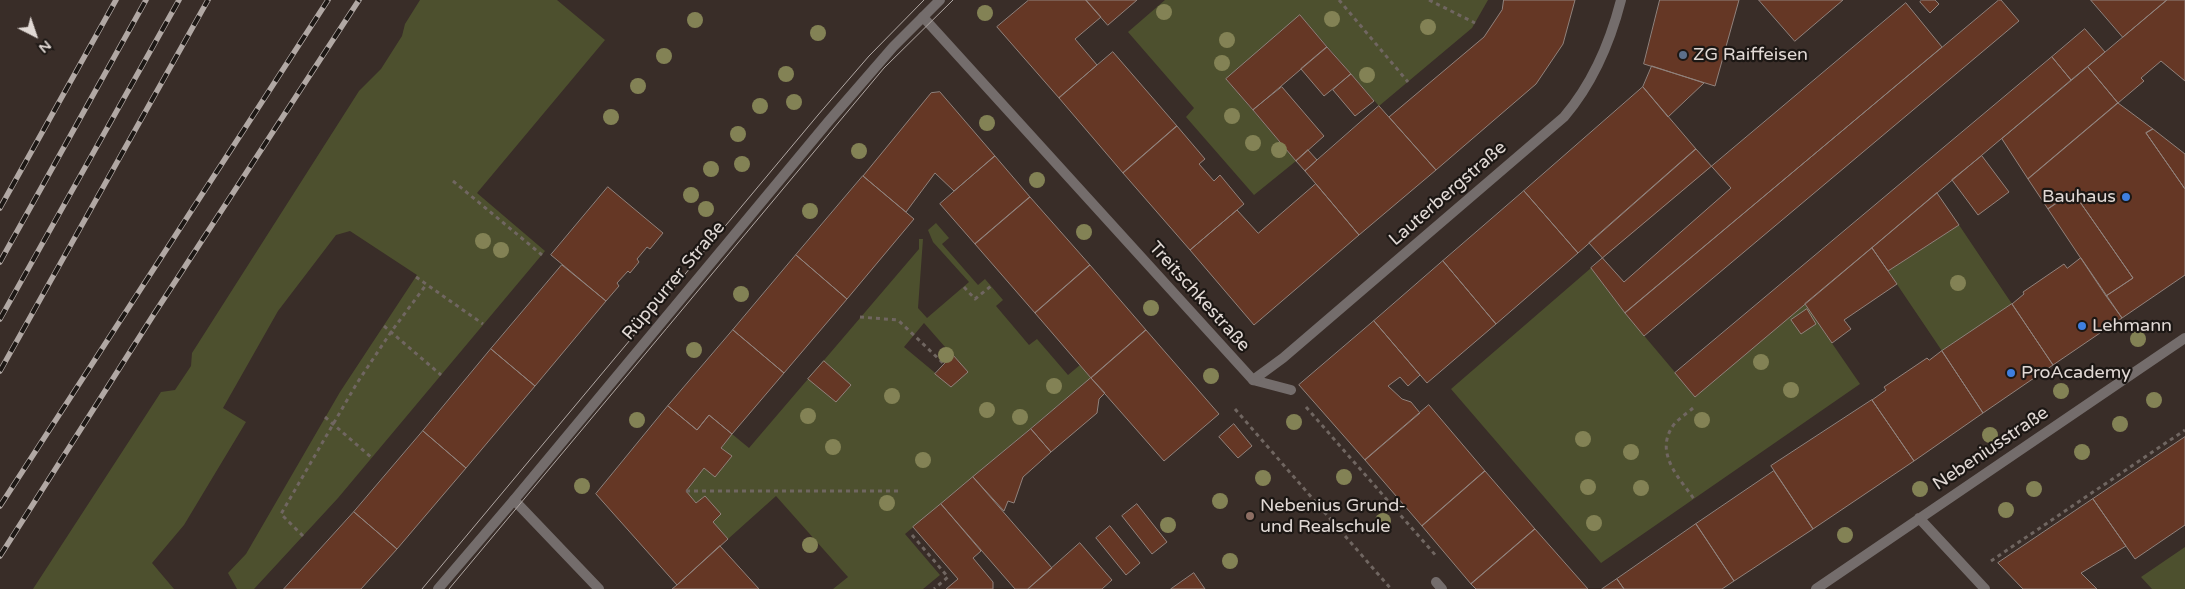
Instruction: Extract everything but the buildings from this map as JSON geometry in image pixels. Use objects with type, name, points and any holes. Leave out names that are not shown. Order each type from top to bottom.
[{"type":"street","name":"Rüppurrer Straße","points":[[438,589],[828,122],[893,47],[940,0]]},
{"type":"street","name":"Lauterbergstraße","points":[[1253,380],[1283,358],[1564,116],[1588,86],[1614,26],[1621,0]]},
{"type":"street","name":"Treitschkestraße","points":[[923,17],[1253,380]]},
{"type":"street","name":"Nebeniusstraße","points":[[1816,589],[2185,338]]},
{"type":"street","points":[[1253,380],[1292,390]]},
{"type":"street","points":[[514,500],[599,589]]},
{"type":"street","points":[[1919,518],[1984,589]]},
{"type":"path","points":[[1339,0],[1408,82]]},
{"type":"path","points":[[1429,0],[1475,23]]},
{"type":"path","points":[[452,181],[542,255]]},
{"type":"path","points":[[416,277],[483,324]]},
{"type":"path","points":[[303,536],[281,514],[357,383],[391,332],[426,285]]},
{"type":"path","points":[[964,286],[975,299],[991,286]]},
{"type":"path","points":[[860,317],[898,320],[944,364]]},
{"type":"path","points":[[384,326],[442,375]]},
{"type":"path","points":[[1292,390],[1438,558],[1439,586]]},
{"type":"path","points":[[1693,408],[1671,428],[1666,453],[1670,464],[1694,499]]},
{"type":"path","points":[[1235,409],[1390,589]]},
{"type":"path","points":[[326,417],[372,458]]},
{"type":"path","points":[[1971,574],[2185,430]]},
{"type":"path","points":[[686,491],[901,491]]},
{"type":"path","points":[[912,535],[948,577],[934,589]]},
{"type":"green space","points":[[420,0],[557,0],[605,40],[477,193],[545,251],[338,498],[254,589],[237,589],[228,573],[246,554],[340,392],[417,275],[350,231],[336,235],[278,311],[223,408],[246,422],[184,525],[152,563],[174,589],[33,589],[161,392],[175,390],[191,366],[192,353],[359,91],[381,69],[402,36],[405,24]]},
{"type":"green space","points":[[1165,0],[1488,0],[1472,28],[1379,106],[1300,15],[1226,79],[1296,161],[1254,195],[1186,117],[1194,108],[1128,32]]},
{"type":"green space","points":[[936,223],[949,238],[942,244],[978,285],[985,279],[1003,300],[996,306],[1029,345],[1037,339],[1068,375],[1080,365],[1091,378],[905,534],[940,575],[923,589],[833,589],[848,577],[776,496],[728,539],[713,522],[705,496],[696,503],[686,491],[704,468],[731,456],[721,448],[732,434],[749,448],[919,249],[919,239],[923,239],[918,308],[927,318],[969,282],[933,242],[928,230]],"holes":[[[924,323],[967,372],[951,386],[904,347]]]},
{"type":"green space","points":[[1959,225],[2012,304],[1942,351],[1888,271]]},
{"type":"green space","points":[[1591,268],[1625,313],[1695,396],[1805,304],[1860,384],[1601,563],[1451,389]]},
{"type":"green space","points":[[2185,547],[2185,589],[2152,589],[2141,577]]},
{"type":"tram line","points":[[422,589],[818,115],[869,56],[924,0]]},
{"type":"tram line","points":[[449,589],[884,68],[953,0]]},
{"type":"railway","points":[[0,208],[116,0]]},
{"type":"railway","points":[[0,262],[146,0]]},
{"type":"railway","points":[[0,319],[179,0]]},
{"type":"railway","points":[[0,371],[208,0]]},
{"type":"railway","points":[[0,506],[328,0]]},
{"type":"railway","points":[[0,556],[154,314],[359,0]]},
{"type":"place","name":"ZG Raiffeisen","points":[[1683,55]]},
{"type":"place","name":"Bauhaus","points":[[2126,197]]},
{"type":"place","name":"Lehmann","points":[[2082,326]]},
{"type":"place","name":"ProAcademy","points":[[2011,373]]},
{"type":"place","name":"Nebenius Grund- und Realschule","points":[[1250,516]]}]
